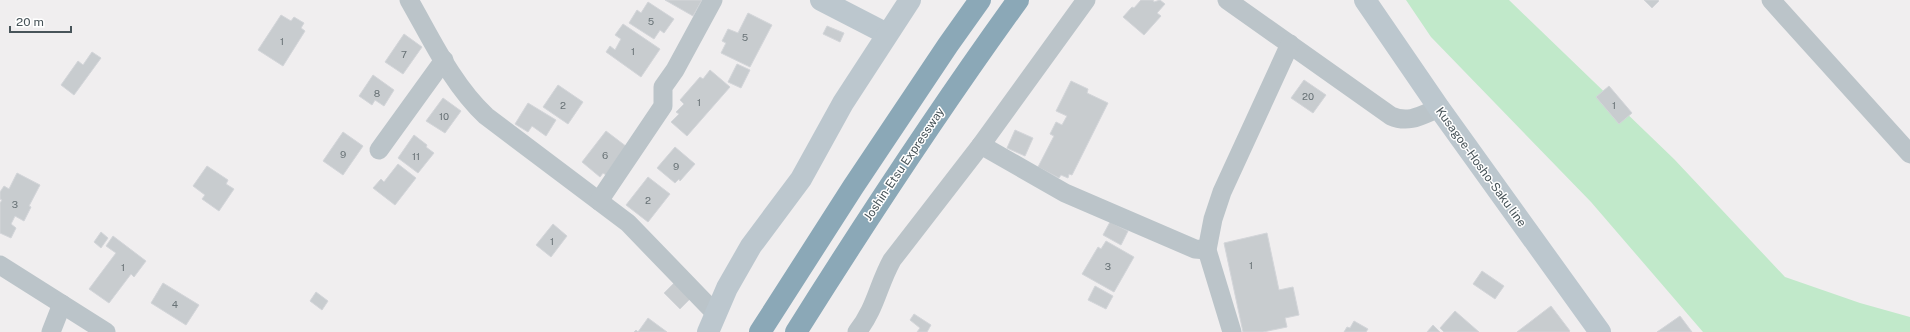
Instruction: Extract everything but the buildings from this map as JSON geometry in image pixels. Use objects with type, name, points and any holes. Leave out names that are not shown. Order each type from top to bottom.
[{"type":"highway","points":[[760,332],[948,44],[980,0]]},
{"type":"highway","name":"Joshin-Etsu Expressway","points":[[796,332],[877,204],[970,67],[1018,0]]},
{"type":"street","points":[[409,0],[460,87],[470,101],[486,116],[628,224],[702,302],[712,323]]},
{"type":"street","points":[[599,201],[663,106],[663,87],[675,70],[713,0]]},
{"type":"street","points":[[821,0],[887,34]]},
{"type":"street","points":[[712,323],[727,288],[751,246],[801,179],[844,103],[910,0]]},
{"type":"street","points":[[857,332],[873,308],[885,273],[892,260],[981,146],[1086,0]]},
{"type":"street","points":[[1227,0],[1375,106],[1399,120],[1411,120],[1438,108]]},
{"type":"street","name":"Kusagoe-Hosho-Saku line","points":[[1365,0],[1438,108],[1600,332]]},
{"type":"street","points":[[1771,0],[1910,154]]},
{"type":"street","points":[[1232,332],[1207,250],[1213,219],[1222,192],[1290,44]]},
{"type":"street","points":[[379,150],[444,60]]},
{"type":"street","points":[[981,146],[1065,193],[1195,248],[1207,250]]},
{"type":"street","points":[[0,265],[106,332]]},
{"type":"street","points":[[52,332],[62,304]]},
{"type":"green space","points":[[1406,0],[1509,0],[1674,159],[1785,277],[1860,303],[1910,317],[1910,332],[1703,332],[1591,202],[1431,37]]}]
